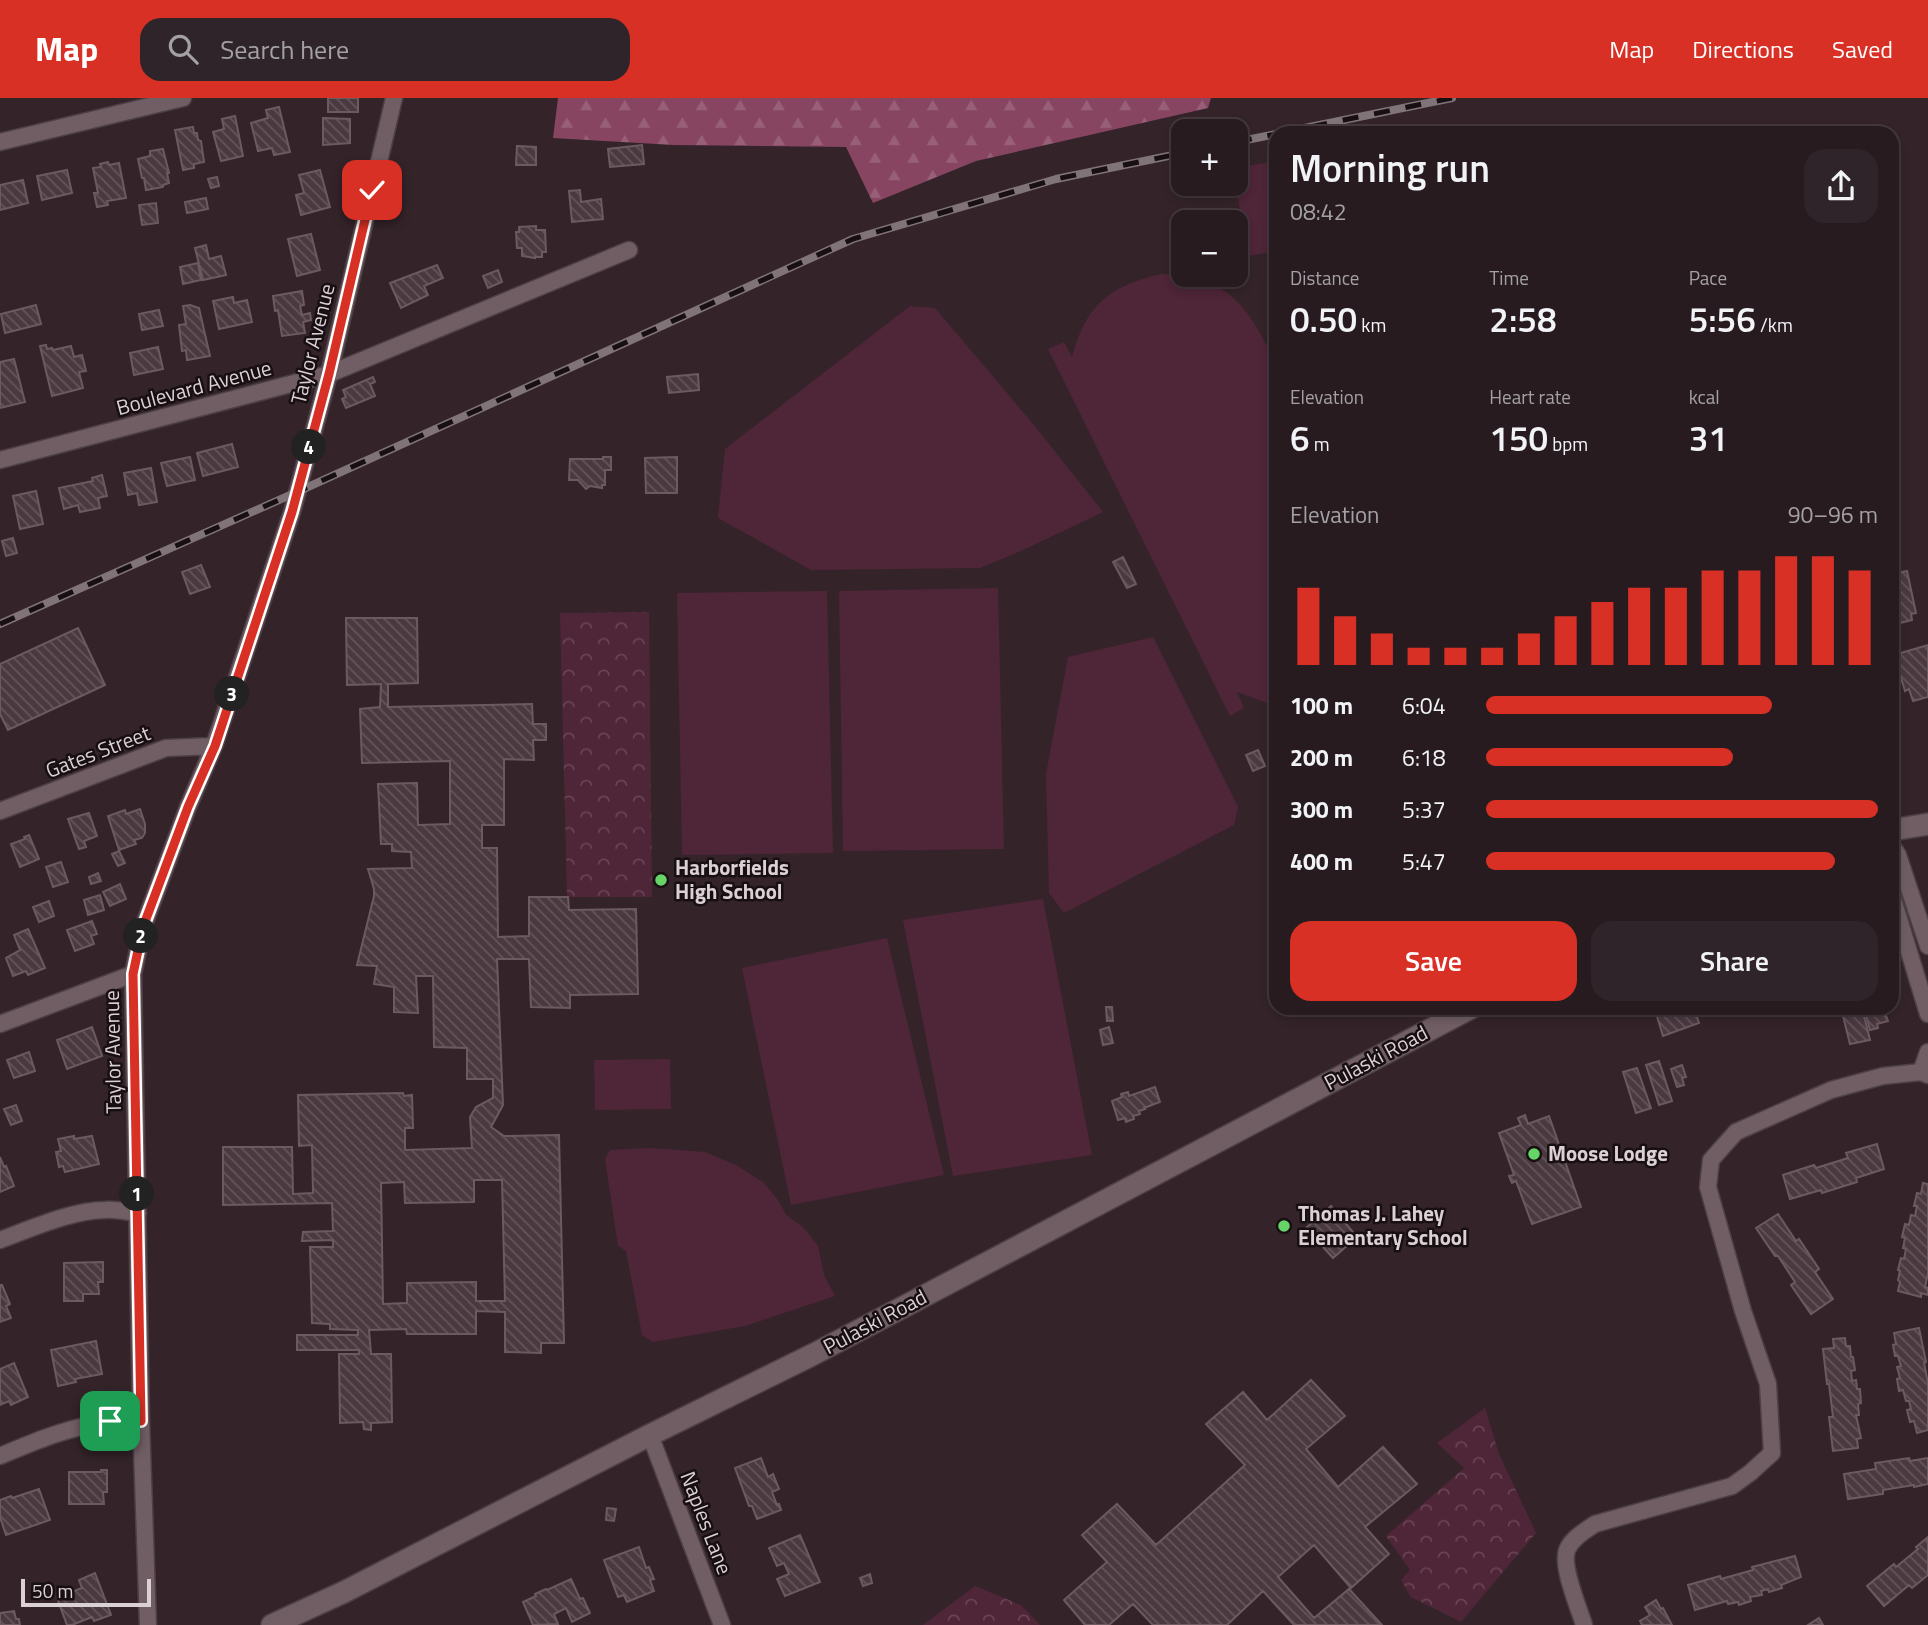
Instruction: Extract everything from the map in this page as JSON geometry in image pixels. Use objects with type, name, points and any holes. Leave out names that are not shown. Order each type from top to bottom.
[{"type":"main road","points":[[1899,829],[1928,824]]},
{"type":"main road","name":"Pulaski Road","points":[[272,1625],[344,1592],[814,1354],[1458,1015]]},
{"type":"street","points":[[0,142],[183,98]]},
{"type":"street","name":"Taylor Avenue","points":[[148,1625],[141,1421],[133,974],[143,927],[188,807],[215,746],[292,512],[329,374],[394,98]]},
{"type":"street","name":"Boulevard Avenue","points":[[0,460],[329,374],[629,250]]},
{"type":"street","name":"Gates Street","points":[[0,811],[166,748],[215,746]]},
{"type":"street","points":[[1899,859],[1928,946]]},
{"type":"street","points":[[1899,919],[1928,1014]]},
{"type":"street","points":[[0,1024],[133,974]]},
{"type":"street","points":[[1584,1625],[1566,1567],[1567,1551],[1579,1534],[1595,1524],[1732,1486],[1772,1453],[1768,1384],[1743,1311],[1708,1187],[1712,1160],[1736,1132],[1831,1090],[1883,1076],[1924,1073],[1928,1052]]},
{"type":"street","points":[[0,1240],[75,1215],[105,1210],[138,1213]]},
{"type":"street","points":[[0,1456],[80,1427],[110,1421],[141,1421]]},
{"type":"street","name":"Naples Lane","points":[[650,1435],[722,1625]]},
{"type":"green space","points":[[558,98],[1211,98],[1208,108],[976,161],[873,203],[846,147],[674,145],[553,138]]},
{"type":"green space","points":[[1269,162],[1269,252],[1248,256],[1248,210],[1240,210],[1238,196],[1248,196],[1248,166]]},
{"type":"green space","points":[[1161,274],[1171,275],[1171,287],[1220,288],[1246,311],[1269,351],[1269,703],[1237,692],[1244,708],[1230,716],[1048,349],[1064,342],[1072,357],[1084,324],[1093,311],[1102,300],[1127,285]]},
{"type":"green space","points":[[910,306],[935,308],[1103,512],[980,568],[811,570],[718,518],[725,449]]},
{"type":"green space","points":[[998,588],[1004,849],[843,851],[839,591]]},
{"type":"green space","points":[[827,591],[833,853],[682,855],[677,593]]},
{"type":"green space","points":[[649,612],[652,897],[567,897],[560,613]]},
{"type":"green space","points":[[1153,637],[1238,807],[1234,825],[1064,913],[1049,893],[1046,774],[1068,657]]},
{"type":"green space","points":[[1043,899],[1092,1155],[953,1176],[903,920]]},
{"type":"green space","points":[[887,938],[944,1175],[791,1205],[742,968]]},
{"type":"green space","points":[[670,1059],[671,1109],[595,1110],[594,1060]]},
{"type":"green space","points":[[649,1148],[705,1152],[738,1166],[764,1183],[786,1215],[803,1227],[818,1246],[824,1275],[835,1296],[745,1326],[653,1342],[642,1335],[626,1251],[618,1246],[605,1159],[610,1150]]},
{"type":"green space","points":[[1485,1408],[1499,1454],[1536,1533],[1461,1622],[1411,1597],[1401,1580],[1410,1570],[1386,1536],[1464,1468],[1437,1443]]},
{"type":"green space","points":[[975,1586],[1021,1605],[1040,1625],[923,1625]]},
{"type":"building","points":[[328,98],[358,98],[358,112],[328,112]]},
{"type":"building","points":[[279,107],[290,152],[274,155],[272,148],[258,151],[251,123],[268,118],[266,110]]},
{"type":"building","points":[[235,116],[243,156],[221,161],[213,132],[224,129],[222,119]]},
{"type":"building","points":[[323,118],[350,119],[350,143],[323,145]]},
{"type":"building","points":[[193,127],[198,140],[201,141],[204,162],[183,170],[175,130]]},
{"type":"building","points":[[642,145],[644,164],[610,167],[608,149]]},
{"type":"building","points":[[517,146],[536,147],[536,165],[516,165]]},
{"type":"building","points":[[163,149],[169,183],[146,190],[138,159],[150,156],[150,151]]},
{"type":"building","points":[[108,162],[109,165],[119,163],[126,198],[107,201],[108,205],[97,207],[94,193],[98,193],[93,168]]},
{"type":"building","points":[[67,170],[72,193],[42,200],[37,176]]},
{"type":"building","points":[[320,170],[330,207],[301,215],[296,195],[304,193],[299,175]]},
{"type":"building","points":[[217,177],[219,186],[211,188],[208,179]]},
{"type":"building","points":[[23,180],[28,203],[0,210],[0,185]]},
{"type":"building","points":[[580,190],[581,202],[601,199],[603,219],[572,222],[569,191]]},
{"type":"building","points":[[206,198],[208,209],[187,213],[185,202]]},
{"type":"building","points":[[156,203],[158,223],[142,225],[139,205]]},
{"type":"building","points":[[536,226],[536,230],[545,230],[546,252],[542,252],[542,257],[522,256],[522,248],[517,248],[516,232],[519,232],[519,227]]},
{"type":"building","points":[[311,234],[320,270],[297,276],[288,239]]},
{"type":"building","points":[[206,245],[209,259],[221,256],[226,275],[203,280],[195,248]]},
{"type":"building","points":[[198,263],[201,280],[183,284],[180,267]]},
{"type":"building","points":[[437,265],[443,278],[424,286],[428,295],[401,308],[390,283]]},
{"type":"building","points":[[498,270],[502,282],[488,288],[483,276]]},
{"type":"building","points":[[302,291],[302,315],[310,313],[311,320],[303,322],[305,333],[282,336],[273,296]]},
{"type":"building","points":[[233,297],[234,303],[247,300],[252,322],[219,329],[213,301]]},
{"type":"building","points":[[36,305],[41,324],[5,333],[1,314]]},
{"type":"building","points":[[183,306],[199,308],[210,356],[187,360],[186,350],[182,351],[179,325],[186,324]]},
{"type":"building","points":[[159,310],[163,326],[142,330],[139,314]]},
{"type":"building","points":[[46,345],[47,349],[53,350],[71,346],[74,357],[82,355],[86,371],[79,372],[83,388],[52,396],[40,346]]},
{"type":"building","points":[[158,347],[163,369],[134,375],[130,353]]},
{"type":"building","points":[[14,359],[25,402],[0,408],[0,362]]},
{"type":"building","points":[[698,374],[699,390],[669,393],[667,377]]},
{"type":"building","points":[[373,377],[375,382],[370,384],[375,396],[346,408],[342,399],[346,397],[343,390]]},
{"type":"building","points":[[232,444],[238,467],[203,476],[197,453]]},
{"type":"building","points":[[190,457],[195,480],[167,486],[161,463]]},
{"type":"building","points":[[611,457],[611,470],[605,470],[605,485],[602,485],[602,488],[590,486],[586,489],[578,480],[569,480],[570,459]]},
{"type":"building","points":[[677,457],[677,493],[646,493],[645,458]]},
{"type":"building","points":[[151,468],[157,502],[139,505],[137,493],[128,495],[124,473]]},
{"type":"building","points":[[102,475],[107,496],[98,498],[100,508],[80,512],[78,505],[64,509],[59,488],[93,481],[92,478]]},
{"type":"building","points":[[36,491],[43,524],[20,529],[13,496]]},
{"type":"building","points":[[13,538],[17,553],[6,556],[2,541]]},
{"type":"building","points":[[1123,557],[1136,584],[1127,588],[1113,562]]},
{"type":"building","points":[[201,565],[210,587],[190,594],[182,572]]},
{"type":"building","points":[[1907,571],[1916,613],[1911,614],[1912,620],[1899,623],[1899,573]]},
{"type":"building","points":[[346,618],[417,618],[418,683],[388,684],[388,707],[532,704],[533,724],[546,724],[546,740],[533,740],[534,760],[504,759],[504,825],[482,825],[482,848],[497,848],[498,937],[529,936],[529,897],[568,897],[569,910],[636,909],[638,994],[570,995],[570,1008],[531,1007],[529,959],[497,959],[503,1105],[491,1127],[504,1136],[559,1135],[564,1343],[541,1343],[541,1353],[505,1352],[505,1312],[476,1311],[476,1334],[407,1334],[406,1329],[369,1330],[371,1354],[391,1354],[392,1422],[371,1423],[371,1430],[364,1429],[363,1422],[340,1423],[339,1354],[359,1354],[359,1350],[297,1350],[297,1335],[358,1335],[358,1330],[330,1329],[330,1324],[312,1323],[310,1247],[333,1247],[333,1240],[302,1241],[303,1232],[333,1231],[332,1203],[223,1205],[223,1147],[292,1147],[293,1194],[313,1193],[312,1145],[299,1146],[298,1095],[412,1095],[413,1128],[405,1128],[405,1150],[472,1148],[470,1117],[476,1107],[493,1098],[493,1079],[467,1079],[467,1048],[434,1047],[433,976],[416,976],[418,1013],[394,1012],[394,987],[374,984],[377,966],[357,965],[374,896],[368,869],[412,868],[411,852],[392,851],[392,844],[381,844],[378,784],[417,783],[418,825],[450,824],[450,761],[362,763],[360,709],[380,707],[381,684],[347,685]],"holes":[[[474,1180],[502,1180],[505,1301],[476,1301],[476,1282],[407,1283],[407,1303],[383,1304],[381,1183],[404,1182],[405,1203],[474,1202]]]},
{"type":"building","points":[[78,628],[105,685],[8,730],[0,714],[0,664]]},
{"type":"building","points":[[1928,645],[1928,697],[1913,701],[1909,689],[1905,691],[1899,671],[1899,654]]},
{"type":"building","points":[[1258,750],[1265,766],[1253,771],[1246,755]]},
{"type":"building","points":[[140,809],[145,833],[142,838],[134,840],[136,844],[119,850],[108,816],[125,810],[126,814]]},
{"type":"building","points":[[89,813],[97,836],[84,841],[86,847],[79,849],[68,819]]},
{"type":"building","points":[[29,835],[39,859],[20,867],[11,844]]},
{"type":"building","points":[[119,851],[125,863],[118,866],[112,854]]},
{"type":"building","points":[[61,862],[68,882],[53,887],[46,867]]},
{"type":"building","points":[[98,873],[101,881],[91,884],[89,877]]},
{"type":"building","points":[[120,884],[126,899],[110,906],[103,892]]},
{"type":"building","points":[[100,895],[104,910],[88,915],[84,900]]},
{"type":"building","points":[[49,901],[54,916],[39,922],[33,907]]},
{"type":"building","points":[[92,921],[97,934],[91,936],[94,944],[75,951],[67,930]]},
{"type":"building","points":[[28,929],[45,968],[28,975],[26,971],[13,976],[6,958],[20,950],[14,935]]},
{"type":"building","points":[[1106,1007],[1112,1007],[1113,1021],[1107,1021]]},
{"type":"building","points":[[1657,1015],[1696,1015],[1699,1023],[1663,1036]]},
{"type":"building","points":[[1843,1015],[1864,1015],[1870,1040],[1850,1044]]},
{"type":"building","points":[[1866,1015],[1886,1015],[1888,1021],[1877,1024],[1878,1028],[1870,1030]]},
{"type":"building","points":[[92,1027],[102,1056],[67,1069],[57,1040]]},
{"type":"building","points":[[1109,1027],[1113,1043],[1103,1045],[1100,1030]]},
{"type":"building","points":[[29,1052],[35,1071],[14,1078],[7,1060]]},
{"type":"building","points":[[1659,1061],[1672,1101],[1659,1105],[1646,1065]]},
{"type":"building","points":[[1682,1065],[1686,1077],[1682,1078],[1684,1085],[1677,1087],[1671,1069]]},
{"type":"building","points":[[1637,1068],[1651,1108],[1636,1113],[1623,1072]]},
{"type":"building","points":[[1155,1087],[1160,1102],[1139,1111],[1140,1114],[1133,1116],[1134,1119],[1126,1122],[1125,1118],[1118,1120],[1112,1101],[1122,1097],[1121,1094],[1128,1092],[1129,1096]]},
{"type":"building","points":[[16,1105],[22,1121],[11,1125],[4,1109]]},
{"type":"building","name":"Moose Lodge","points":[[1525,1115],[1528,1124],[1549,1116],[1581,1207],[1532,1224],[1516,1181],[1512,1183],[1509,1176],[1514,1175],[1499,1133],[1521,1125],[1518,1118]]},
{"type":"building","points":[[74,1136],[74,1139],[92,1136],[99,1164],[65,1172],[63,1166],[59,1167],[56,1152],[61,1151],[58,1139]]},
{"type":"building","points":[[1877,1144],[1884,1169],[1856,1178],[1857,1182],[1790,1199],[1783,1175],[1848,1158],[1846,1153]]},
{"type":"building","points":[[0,1157],[14,1186],[0,1192]]},
{"type":"building","points":[[1923,1183],[1928,1184],[1928,1273],[1925,1287],[1928,1288],[1928,1295],[1921,1293],[1921,1297],[1898,1291],[1898,1270],[1906,1249],[1903,1248],[1905,1238],[1902,1237],[1905,1224],[1909,1225],[1911,1215],[1915,1216],[1917,1193],[1921,1194]]},
{"type":"building","points":[[1331,1206],[1357,1237],[1333,1258],[1306,1228]]},
{"type":"building","points":[[1778,1214],[1819,1269],[1815,1272],[1833,1299],[1811,1314],[1791,1285],[1795,1282],[1756,1228]]},
{"type":"building","points":[[103,1262],[103,1282],[98,1282],[99,1294],[83,1294],[83,1301],[64,1301],[64,1263]]},
{"type":"building","points":[[0,1285],[10,1304],[6,1306],[11,1318],[0,1322]]},
{"type":"building","points":[[1919,1328],[1928,1383],[1928,1430],[1917,1433],[1907,1410],[1911,1409],[1909,1401],[1906,1401],[1903,1390],[1899,1391],[1897,1367],[1901,1366],[1893,1345],[1896,1344],[1894,1333]]},
{"type":"building","points":[[1845,1338],[1846,1346],[1850,1346],[1853,1357],[1855,1370],[1851,1371],[1852,1381],[1856,1380],[1857,1389],[1860,1389],[1861,1403],[1858,1404],[1859,1415],[1856,1415],[1861,1438],[1857,1439],[1858,1448],[1833,1451],[1829,1417],[1833,1417],[1823,1349],[1834,1348],[1833,1339]]},
{"type":"building","points":[[96,1341],[102,1374],[75,1379],[76,1382],[58,1386],[51,1350]]},
{"type":"building","points":[[14,1363],[28,1397],[11,1405],[9,1401],[0,1405],[0,1369]]},
{"type":"building","points":[[1311,1380],[1345,1416],[1306,1449],[1338,1487],[1383,1447],[1417,1484],[1365,1527],[1389,1554],[1351,1588],[1314,1545],[1278,1577],[1314,1618],[1349,1589],[1382,1625],[1294,1625],[1263,1591],[1227,1625],[1153,1625],[1133,1604],[1109,1625],[1085,1625],[1064,1600],[1107,1562],[1082,1535],[1117,1504],[1156,1545],[1245,1465],[1206,1424],[1243,1392],[1267,1420]]},
{"type":"building","points":[[761,1458],[768,1477],[773,1474],[779,1489],[772,1492],[781,1510],[757,1519],[752,1506],[749,1506],[735,1468]]},
{"type":"building","points":[[1909,1458],[1910,1461],[1928,1458],[1928,1484],[1883,1490],[1883,1494],[1848,1499],[1844,1474],[1876,1469],[1875,1463]]},
{"type":"building","points":[[107,1470],[104,1504],[69,1504],[69,1472]]},
{"type":"building","points":[[39,1489],[50,1520],[6,1535],[0,1517],[0,1500]]},
{"type":"building","points":[[607,1508],[616,1509],[614,1521],[606,1520]]},
{"type":"building","points":[[800,1535],[820,1582],[785,1596],[777,1579],[789,1574],[784,1563],[777,1566],[769,1548]]},
{"type":"building","points":[[1928,1537],[1928,1575],[1912,1588],[1909,1585],[1884,1606],[1867,1586],[1894,1564],[1896,1567]]},
{"type":"building","points":[[639,1547],[646,1568],[649,1567],[654,1579],[650,1580],[654,1591],[627,1602],[624,1595],[618,1597],[604,1560]]},
{"type":"building","points":[[1795,1556],[1801,1577],[1781,1585],[1782,1588],[1769,1592],[1768,1589],[1761,1591],[1762,1595],[1750,1597],[1751,1601],[1739,1605],[1738,1602],[1728,1604],[1727,1601],[1695,1610],[1688,1585],[1720,1576],[1721,1579],[1753,1570],[1752,1567]]},
{"type":"building","points":[[95,1573],[111,1615],[94,1621],[92,1617],[67,1625],[57,1598],[82,1588],[79,1580]]},
{"type":"building","points":[[870,1574],[872,1583],[863,1586],[860,1578]]},
{"type":"building","points":[[571,1579],[590,1613],[572,1622],[566,1608],[554,1614],[558,1624],[533,1625],[523,1602]]},
{"type":"building","points":[[1656,1600],[1672,1625],[1642,1625],[1640,1621],[1650,1615],[1645,1607]]},
{"type":"building","points":[[14,1611],[20,1625],[0,1625],[0,1613]]},
{"type":"building","points":[[1819,1618],[1823,1625],[1808,1625]]},
{"type":"railway","points":[[1314,126],[1452,98]]},
{"type":"railway","points":[[1248,140],[1269,135]]},
{"type":"railway","points":[[0,624],[853,239],[1056,179],[1171,155]]},
{"type":"place","name":"Harborfields High School","points":[[661,880]]},
{"type":"place","name":"Moose Lodge","points":[[1534,1154]]},
{"type":"place","name":"Thomas J. Lahey Elementary School","points":[[1284,1226]]},
{"type":"route","points":[[110,1421],[141,1421],[133,974],[143,927],[188,807],[215,746],[292,512],[329,374],[372,190]]}]
